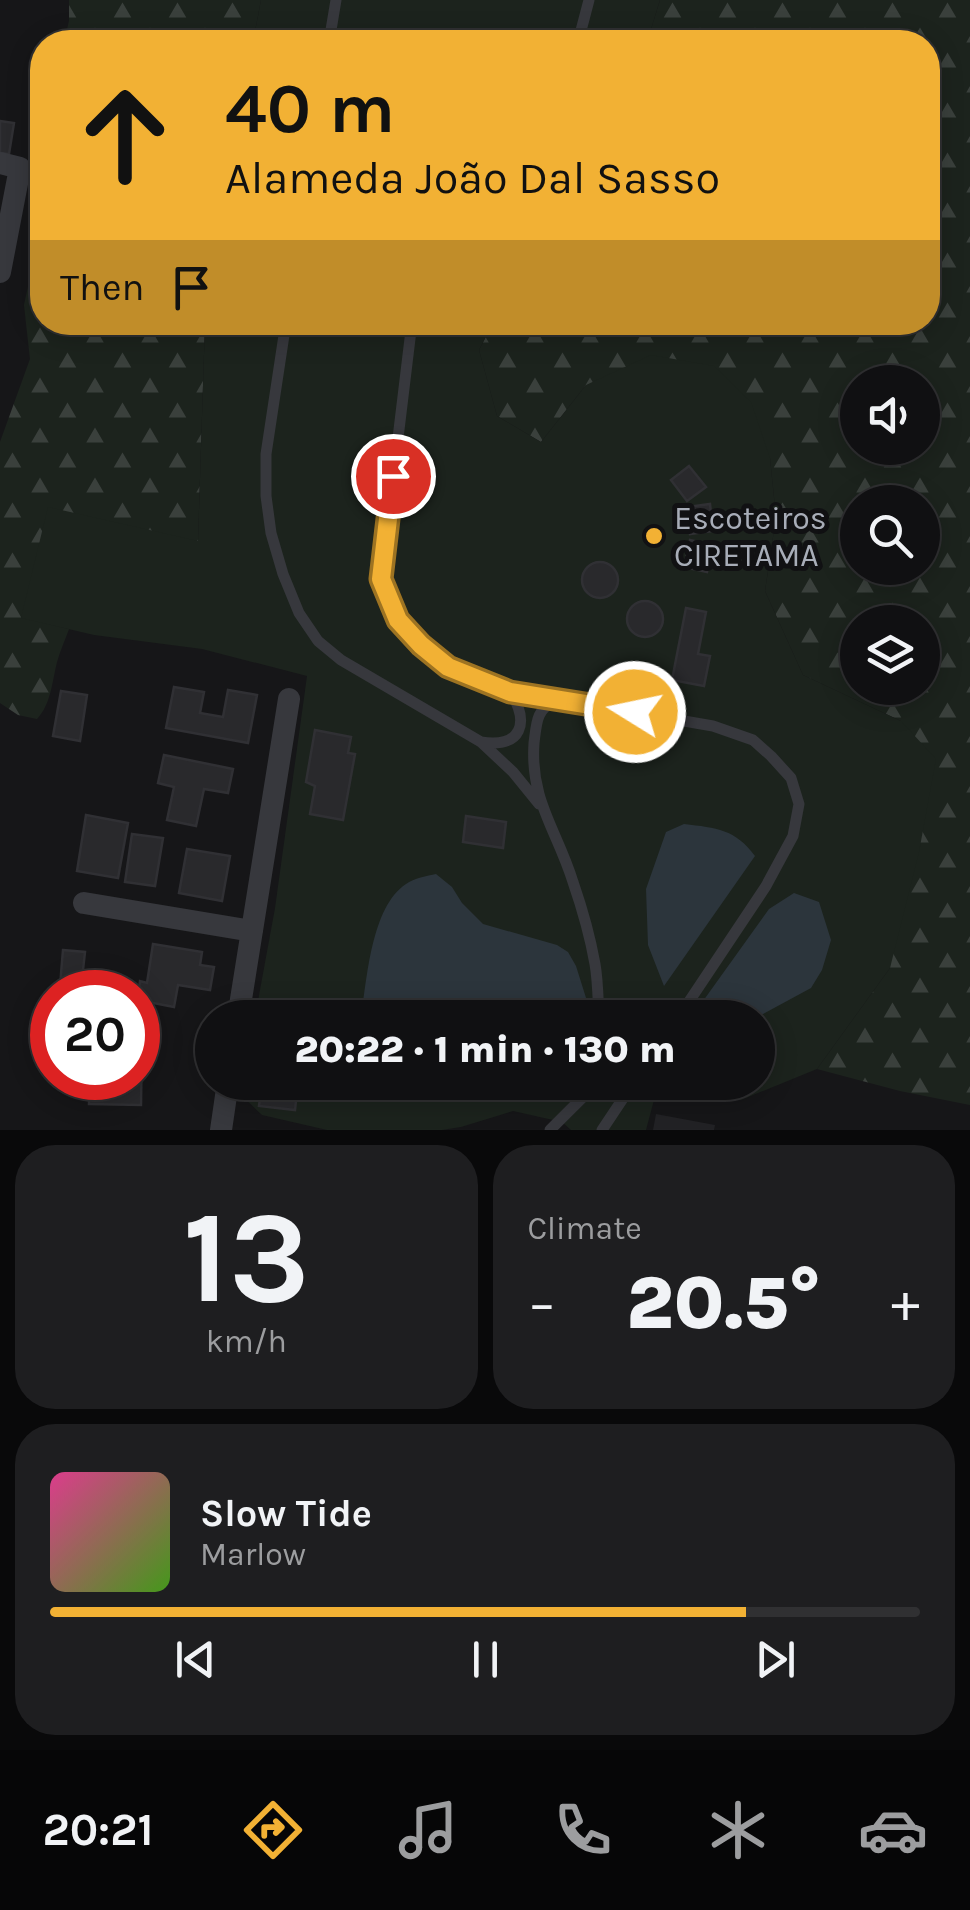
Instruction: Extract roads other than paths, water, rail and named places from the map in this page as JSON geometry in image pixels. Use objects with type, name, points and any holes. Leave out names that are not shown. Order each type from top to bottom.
[{"type":"street","points":[[0,272],[10,165]]},
{"type":"street","points":[[241,1000],[290,700]]},
{"type":"street","points":[[84,903],[252,931]]},
{"type":"street","points":[[221,1130],[225,1100]]},
{"type":"lane","points":[[331,30],[336,0]]},
{"type":"lane","points":[[581,30],[589,0]]},
{"type":"lane","points":[[284,335],[266,454],[266,496],[271,533],[299,612],[318,641],[340,660],[481,742],[513,772],[541,808],[566,860],[580,905],[595,964],[598,1000]]},
{"type":"lane","points":[[410,335],[381,579],[398,620],[448,667],[510,692],[713,726],[753,740],[791,778],[800,804],[793,836],[766,886],[690,1000]]},
{"type":"lane","points":[[481,742],[495,744],[518,732],[522,712],[510,692]]},
{"type":"lane","points":[[541,808],[534,776],[536,724],[540,710],[556,698]]},
{"type":"lane","points":[[550,1130],[580,1100]]},
{"type":"lane","points":[[602,1130],[622,1100]]},
{"type":"place","name":"Escoteiros CIRETAMA","points":[[654,536]]}]
